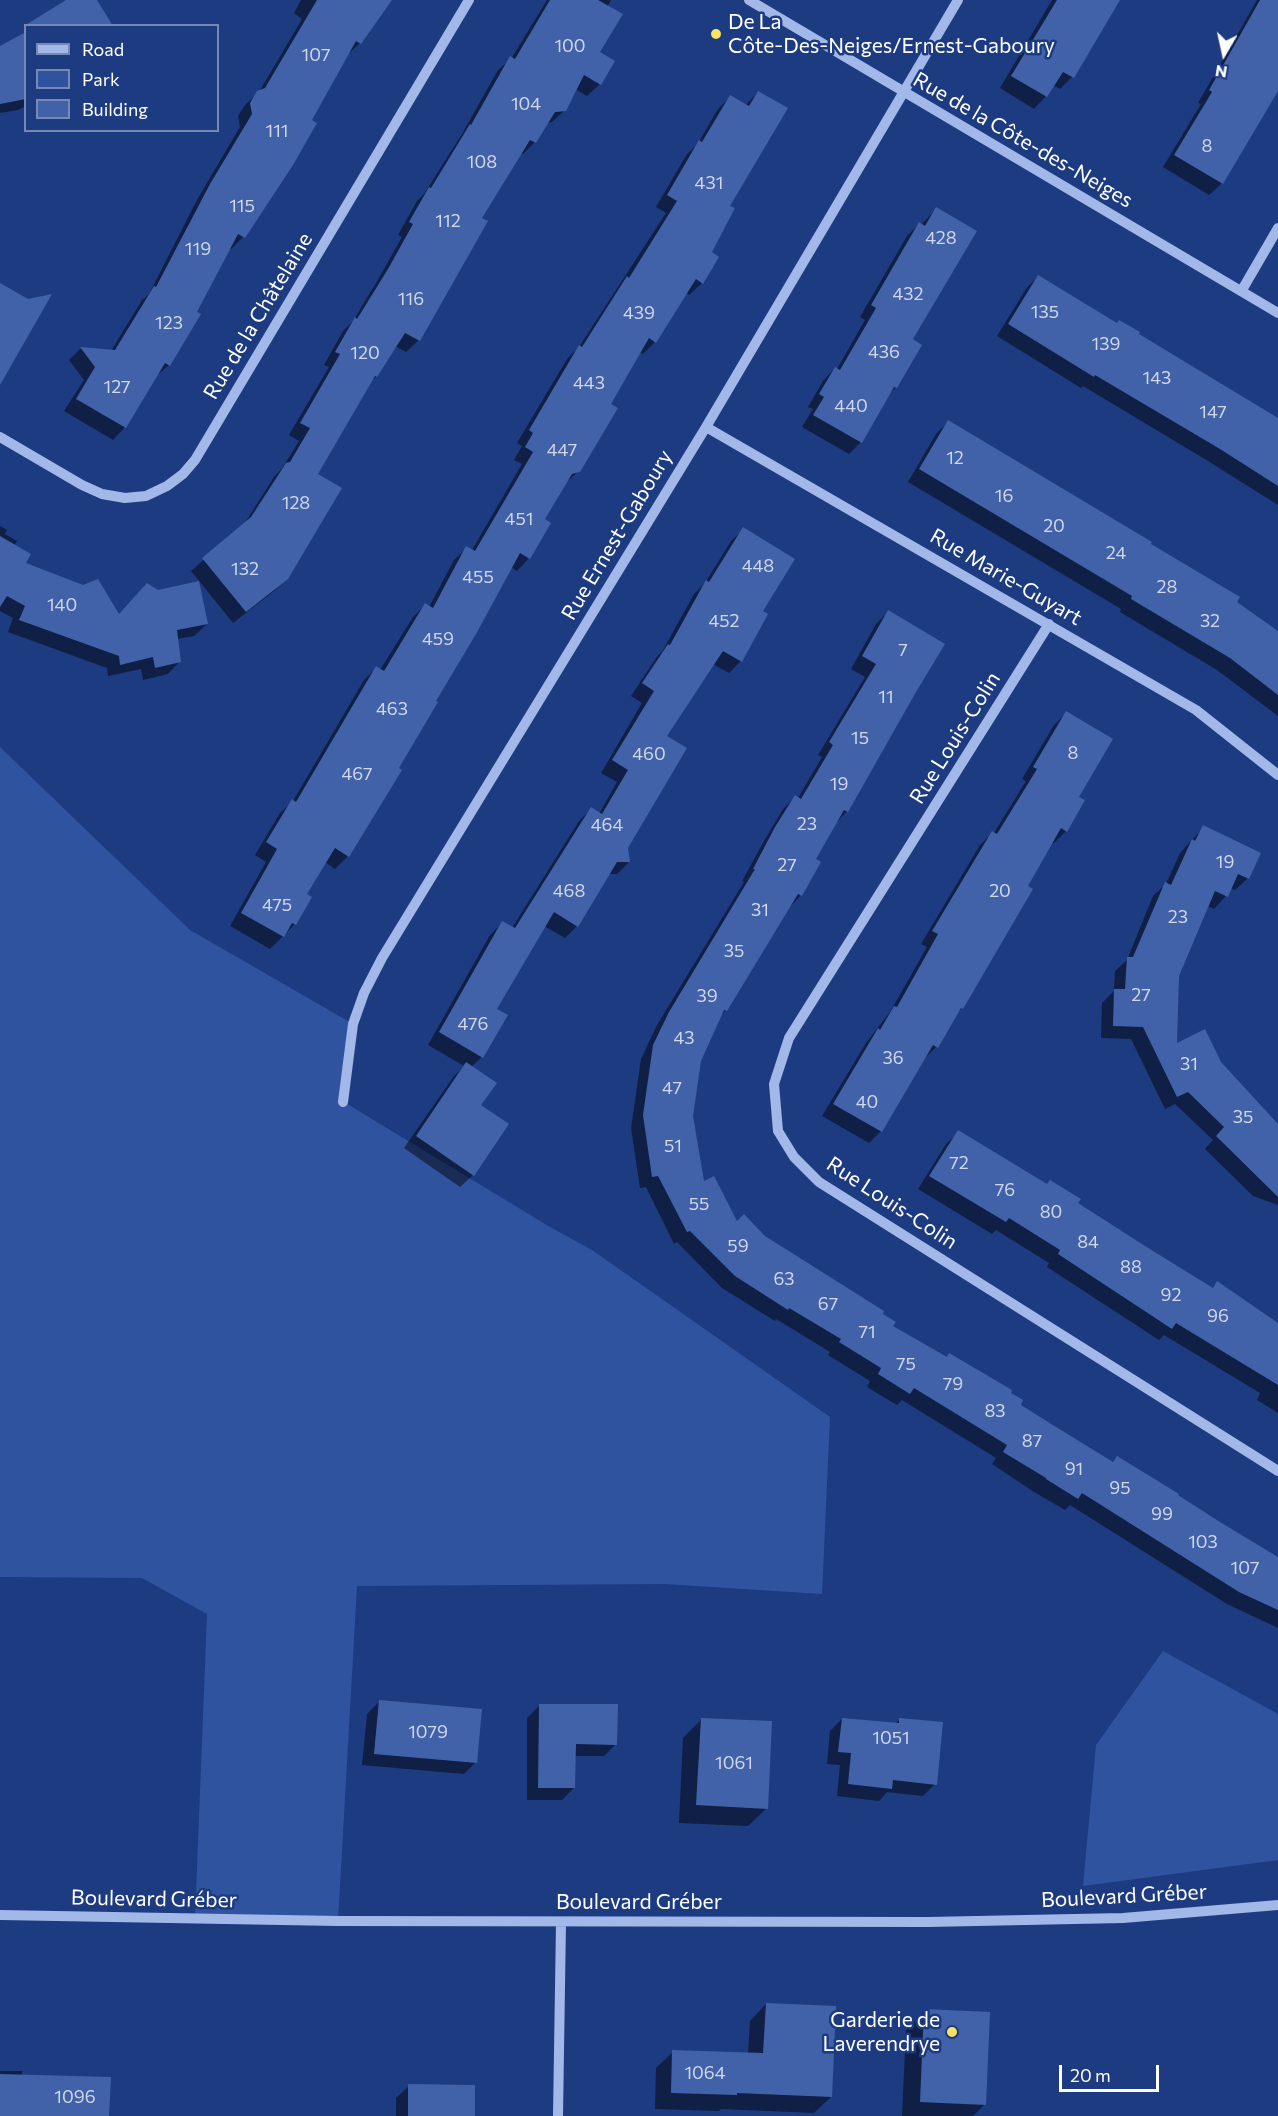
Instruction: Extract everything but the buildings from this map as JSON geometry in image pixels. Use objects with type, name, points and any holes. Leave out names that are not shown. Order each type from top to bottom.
[{"type":"street","name":"Rue de la Châtelaine","points":[[0,437],[82,486],[102,494],[125,498],[146,496],[167,486],[183,474],[195,460],[469,0]]},
{"type":"street","name":"Rue de la Côte-des-Neiges","points":[[749,0],[1278,313]]},
{"type":"street","name":"Rue Ernest-Gaboury","points":[[344,1102],[353,1024],[364,993],[382,958],[706,427],[958,0]]},
{"type":"street","points":[[1242,290],[1278,228]]},
{"type":"street","name":"Rue Marie-Guyart","points":[[706,427],[1196,710],[1278,775]]},
{"type":"street","name":"Rue Louis-Colin","points":[[1049,624],[789,1038],[774,1084],[778,1131],[794,1157],[819,1182],[1278,1471]]},
{"type":"street","name":"Boulevard Gréber","points":[[0,1915],[338,1922],[1040,1920],[1123,1918],[1278,1905]]},
{"type":"street","points":[[558,2116],[561,1922]]},
{"type":"green space","points":[[0,747],[190,930],[353,1024],[344,1102],[592,1250],[830,1417],[822,1594],[665,1584],[357,1586],[338,1921],[195,1919],[207,1614],[142,1578],[0,1577]]},
{"type":"green space","points":[[1163,1651],[1278,1714],[1278,1860],[1083,1886],[1096,1745]]},
{"type":"place","name":"De La Côte-Des-Neiges/Ernest-Gaboury","points":[[716,34]]},
{"type":"place","name":"Garderie de Laverendrye","points":[[952,2032]]}]
